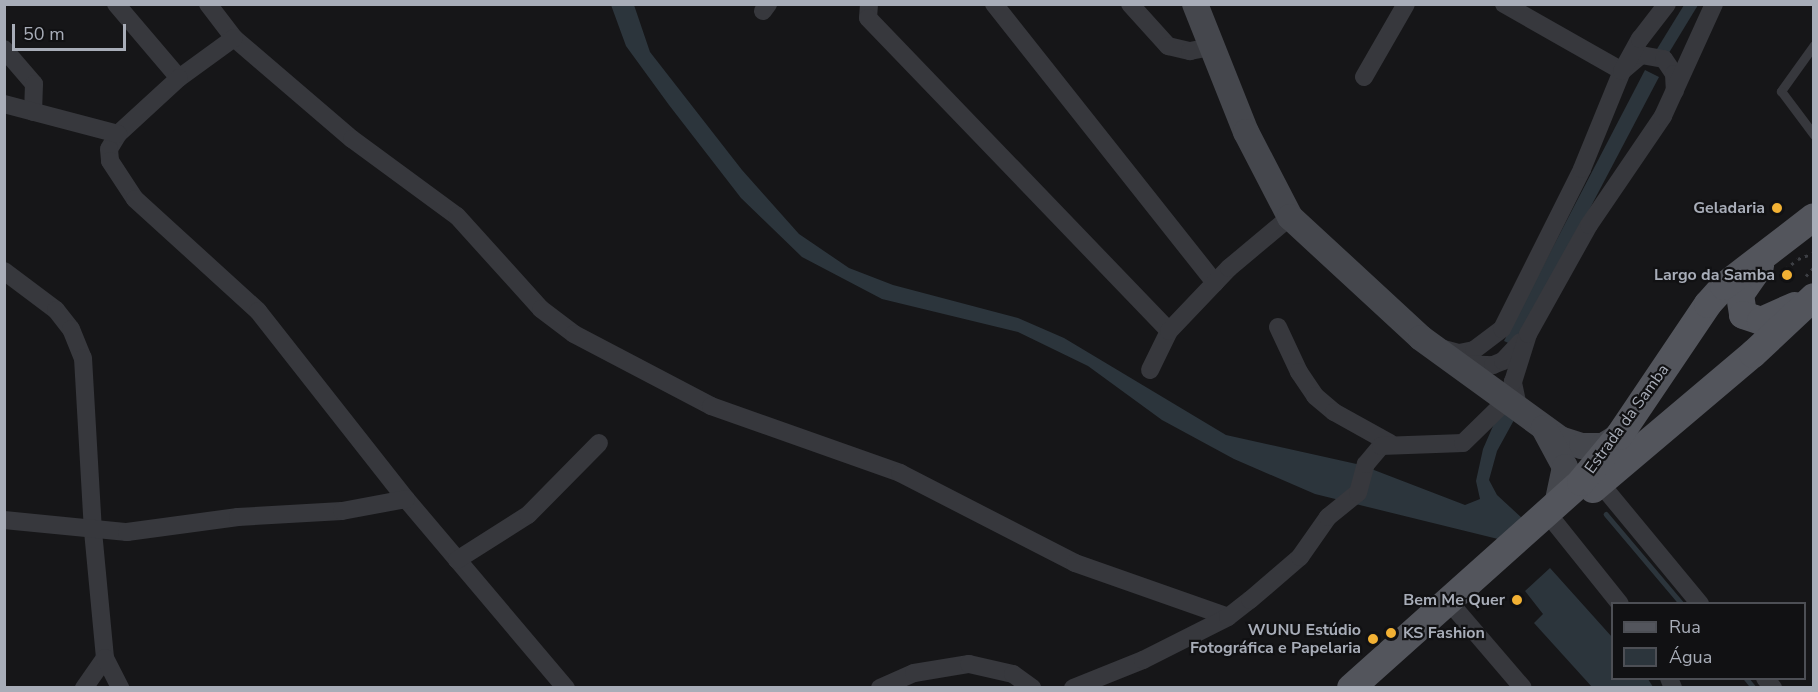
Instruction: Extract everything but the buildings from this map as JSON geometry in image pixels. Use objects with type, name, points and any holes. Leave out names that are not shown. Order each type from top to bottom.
[{"type":"main road","name":"Estrada da Samba","points":[[1548,521],[1619,436],[1708,304],[1780,241],[1814,216]]},
{"type":"main road","points":[[1780,241],[1740,295],[1743,315],[1761,321],[1810,290]]},
{"type":"main road","name":"Estrada da Samba","points":[[1369,687],[1457,611],[1508,558],[1548,521],[1600,483],[1753,354],[1810,290]]},
{"type":"main road","name":"Estrada da Samba","points":[[1351,687],[1508,558]]},
{"type":"street","points":[[116,4],[179,78]]},
{"type":"street","points":[[208,4],[234,38],[351,139],[442,203],[541,309],[574,334],[711,406],[900,473],[1075,563],[1228,617]]},
{"type":"street","points":[[869,4],[867,18],[1169,331]]},
{"type":"street","points":[[994,4],[1215,283]]},
{"type":"street","points":[[1130,4],[1168,46],[1190,51],[1210,47]]},
{"type":"street","points":[[1195,4],[1210,47],[1251,143],[1290,217],[1421,338],[1560,439],[1582,446],[1603,446],[1619,436]]},
{"type":"street","points":[[1364,77],[1406,4]]},
{"type":"street","points":[[1504,4],[1622,71]]},
{"type":"street","points":[[1421,338],[1446,351],[1459,353],[1486,345],[1502,329],[1582,169],[1622,71],[1640,39],[1667,4]]},
{"type":"street","points":[[1512,406],[1513,382],[1528,334],[1589,225],[1674,94],[1714,4]]},
{"type":"street","points":[[234,38],[179,78],[118,134],[110,149],[111,161],[135,199],[258,311],[406,499],[564,686]]},
{"type":"street","points":[[4,49],[34,84],[33,112]]},
{"type":"street","points":[[1622,71],[1641,55],[1656,55],[1670,65],[1674,74],[1674,94]]},
{"type":"street","points":[[4,104],[118,134]]},
{"type":"street","points":[[1150,370],[1169,331],[1215,283],[1290,217]]},
{"type":"street","points":[[4,271],[56,309],[71,329],[83,358],[93,531],[105,658],[120,687]]},
{"type":"street","points":[[1278,327],[1299,372],[1315,396],[1334,412],[1390,443]]},
{"type":"street","points":[[1452,360],[1466,366],[1493,365],[1503,362],[1528,334]]},
{"type":"street","points":[[1073,687],[1143,660],[1228,617],[1300,557],[1328,517],[1345,504],[1380,446],[1390,443],[1449,447],[1463,443],[1512,406]]},
{"type":"street","points":[[1544,428],[1565,467],[1548,521],[1619,602]]},
{"type":"street","points":[[458,560],[528,515],[599,443]]},
{"type":"street","points":[[1600,483],[1699,602]]},
{"type":"street","points":[[4,520],[93,531],[128,532],[238,517],[342,512],[406,499]]},
{"type":"street","points":[[1457,611],[1523,687]]},
{"type":"street","points":[[84,687],[105,658]]},
{"type":"street","points":[[880,687],[914,673],[969,664],[1013,674],[1032,687]]},
{"type":"lane","points":[[1814,45],[1781,92],[1814,135]]},
{"type":"path","points":[[1776,279],[1798,259],[1814,253]]},
{"type":"path","points":[[1810,290],[1814,267]]},
{"type":"water","points":[[611,5],[634,5],[650,52],[742,170],[799,234],[849,268],[893,285],[1018,318],[1064,338],[1226,435],[1361,465],[1465,505],[1480,499],[1476,481],[1483,449],[1500,410],[1514,420],[1497,451],[1489,480],[1497,495],[1523,519],[1498,539],[1315,494],[1234,459],[1162,420],[1088,366],[1018,332],[882,299],[802,257],[741,198],[669,105],[626,46]]},
{"type":"water","points":[[1684,5],[1698,5],[1667,56],[1657,49]]},
{"type":"water","points":[[1645,70],[1659,77],[1517,347],[1504,341]]},
{"type":"water","points":[[1550,568],[1611,636],[1611,680],[1649,680],[1653,687],[1592,687],[1534,623],[1543,614],[1525,591]]},
{"type":"waterway","points":[[1606,514],[1680,602]]},
{"type":"waterway","points":[[1748,680],[1754,688]]},
{"type":"place","name":"Geladaria","points":[[1777,208]]},
{"type":"place","name":"Largo da Samba","points":[[1787,275]]},
{"type":"place","name":"Bem Me Quer","points":[[1517,600]]},
{"type":"place","name":"KS Fashion","points":[[1391,633]]},
{"type":"place","name":"WUNU Estúdio Fotográfica e Papelaria","points":[[1373,639]]}]
